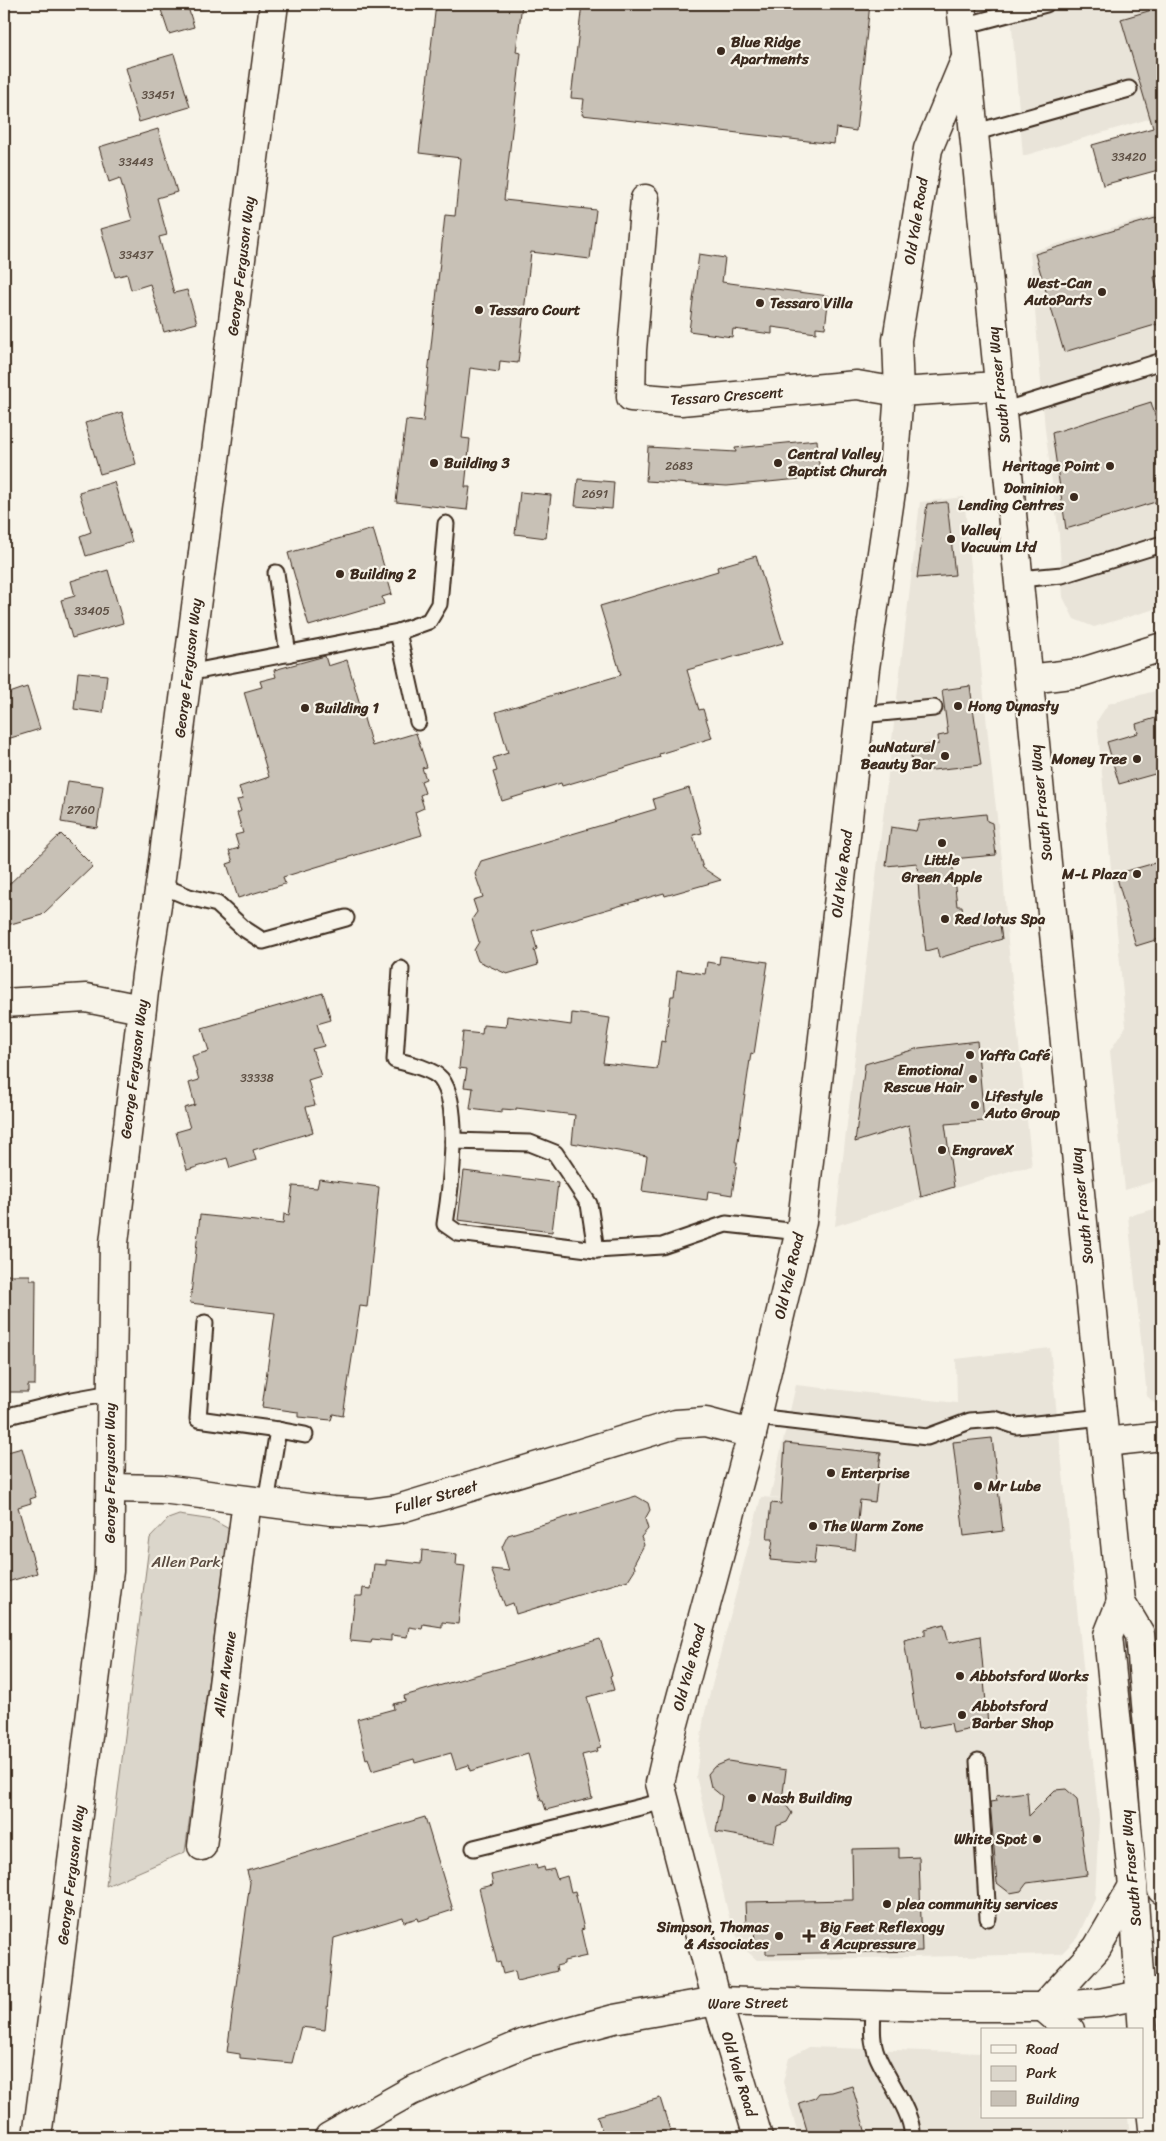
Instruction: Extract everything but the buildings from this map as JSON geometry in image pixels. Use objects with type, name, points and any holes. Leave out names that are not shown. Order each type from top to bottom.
[{"type":"street","name":"George Ferguson Way","points":[[37,2137],[109,1571],[114,1244],[141,1009],[160,885],[274,4]]},
{"type":"street","name":"South Fraser Way","points":[[962,15],[1121,1602],[1140,1634],[1162,1890]]},
{"type":"street","name":"Old Yale Road","points":[[758,2137],[716,2000],[660,1783],[672,1731],[754,1426],[799,1232],[865,668],[892,485],[899,392],[897,340],[928,148],[966,58]]},
{"type":"street","name":"Tessaro Crescent","points":[[645,199],[632,350],[631,397],[681,401],[857,385],[899,392]]},
{"type":"street","points":[[899,392],[1000,398]]},
{"type":"street","points":[[1029,679],[1079,673],[1162,647]]},
{"type":"street","points":[[4,1003],[86,998],[141,1009]]},
{"type":"street","name":"Fuller Street","points":[[111,1488],[162,1489],[256,1502],[369,1513],[398,1509],[676,1424],[706,1422],[754,1426]]},
{"type":"street","points":[[1104,1429],[1162,1436]]},
{"type":"street","name":"Allen Avenue","points":[[202,1846],[256,1502]]},
{"type":"street","name":"South Fraser Way","points":[[1121,1602],[1108,1635],[1134,1886],[1151,1993],[1144,2048],[1146,2102],[1154,2137]]},
{"type":"street","points":[[1068,2028],[1043,2007],[1097,1948],[1134,1886]]},
{"type":"street","name":"Ware Street","points":[[329,2137],[411,2091],[525,2043],[614,2019],[716,2000],[944,2007],[1043,2007],[1099,2003],[1151,1993]]},
{"type":"lane","points":[[962,15],[1046,4]]},
{"type":"lane","points":[[973,133],[1129,89]]},
{"type":"lane","points":[[1000,398],[1162,361]]},
{"type":"lane","points":[[188,673],[398,632],[428,621],[439,604],[446,524]]},
{"type":"lane","points":[[1019,579],[1062,575],[1162,544]]},
{"type":"lane","points":[[276,573],[288,654]]},
{"type":"lane","points":[[398,632],[418,722]]},
{"type":"lane","points":[[860,715],[934,708]]},
{"type":"lane","points":[[160,885],[189,897],[217,904],[243,928],[263,941],[346,918]]},
{"type":"lane","points":[[401,969],[395,1060],[416,1065],[441,1079],[449,1097],[453,1141],[453,1169],[445,1224],[458,1233],[596,1250],[662,1246],[726,1224],[799,1232]]},
{"type":"lane","points":[[453,1141],[530,1143],[555,1153],[590,1204],[596,1250]]},
{"type":"lane","points":[[205,1324],[198,1419],[304,1435]]},
{"type":"lane","points":[[4,1417],[72,1400],[111,1393]]},
{"type":"lane","points":[[754,1426],[927,1437],[970,1421],[995,1419],[1016,1426],[1104,1429]]},
{"type":"lane","points":[[256,1502],[278,1430]]},
{"type":"lane","points":[[978,1761],[988,1918]]},
{"type":"lane","points":[[474,1848],[665,1801]]},
{"type":"lane","points":[[873,2004],[872,2040],[876,2054],[901,2100],[913,2131],[912,2137]]},
{"type":"shaded area","points":[[1010,4],[1162,4],[1162,115],[1023,156]]},
{"type":"shaded area","points":[[1162,213],[1162,607],[1094,627],[1074,619],[1063,597],[1059,535],[1045,429],[1030,252]]},
{"type":"shaded area","points":[[964,497],[1032,1167],[1016,1169],[835,1226],[920,502]]},
{"type":"shaded area","name":"M-L Plaza","points":[[1162,689],[1162,1179],[1125,1190],[1110,1051],[1126,1026],[1097,721],[1108,704]]},
{"type":"shaded area","points":[[1162,1207],[1162,1410],[1147,1396],[1128,1216]]},
{"type":"shaded area","points":[[1050,1348],[1099,1819],[1095,1899],[1077,1938],[1061,1954],[757,1960],[742,1947],[730,1921],[696,1776],[704,1716],[761,1497],[803,1500],[770,1497],[796,1385],[957,1403],[956,1359]]},
{"type":"shaded area","points":[[1162,1452],[1162,1542],[1154,1465],[1159,1453]]},
{"type":"shaded area","points":[[809,2047],[981,2053],[981,2118],[1128,2118],[1130,2137],[799,2137],[783,2082],[789,2058]]},
{"type":"green space","name":"Allen Park","points":[[179,1515],[213,1520],[229,1529],[185,1852],[106,1886],[150,1538],[168,1519]]},
{"type":"place","name":"Blue Ridge Apartments","points":[[721,51]]},
{"type":"place","name":"West-Can AutoParts","points":[[1102,292]]},
{"type":"place","name":"Tessaro Villa","points":[[760,303]]},
{"type":"place","name":"Tessaro Court","points":[[479,310]]},
{"type":"place","name":"Building 3","points":[[434,463]]},
{"type":"place","name":"Central Valley Baptist Church","points":[[778,463]]},
{"type":"place","name":"Heritage Point","points":[[1110,466]]},
{"type":"place","name":"Dominion Lending Centres","points":[[1074,497]]},
{"type":"place","name":"Valley Vacuum Ltd","points":[[951,539]]},
{"type":"place","name":"Building 2","points":[[340,574]]},
{"type":"place","name":"Hong Dynasty","points":[[958,706]]},
{"type":"place","name":"Building 1","points":[[305,708]]},
{"type":"place","name":"auNaturel Beauty Bar","points":[[945,756]]},
{"type":"place","name":"Money Tree","points":[[1137,759]]},
{"type":"place","name":"Little Green Apple","points":[[942,843]]},
{"type":"place","name":"M-L Plaza","points":[[1137,874]]},
{"type":"place","name":"Red lotus Spa","points":[[945,919]]},
{"type":"place","name":"Yaffa Café","points":[[970,1055]]},
{"type":"place","name":"Emotional Rescue Hair","points":[[973,1079]]},
{"type":"place","name":"Lifestyle Auto Group","points":[[975,1105]]},
{"type":"place","name":"EngraveX","points":[[942,1150]]},
{"type":"place","name":"Enterprise","points":[[831,1473]]},
{"type":"place","name":"Mr Lube","points":[[978,1486]]},
{"type":"place","name":"The Warm Zone","points":[[813,1526]]},
{"type":"place","name":"Abbotsford Works","points":[[960,1676]]},
{"type":"place","name":"Abbotsford Barber Shop","points":[[962,1715]]},
{"type":"place","name":"Nash Building","points":[[752,1798]]},
{"type":"place","name":"White Spot","points":[[1037,1839]]},
{"type":"place","name":"plea community services","points":[[887,1904]]},
{"type":"place","name":"Simpson, Thomas & Associates","points":[[779,1936]]},
{"type":"place","name":"Big Feet Reflexogy & Acupressure","points":[[809,1936]]}]
